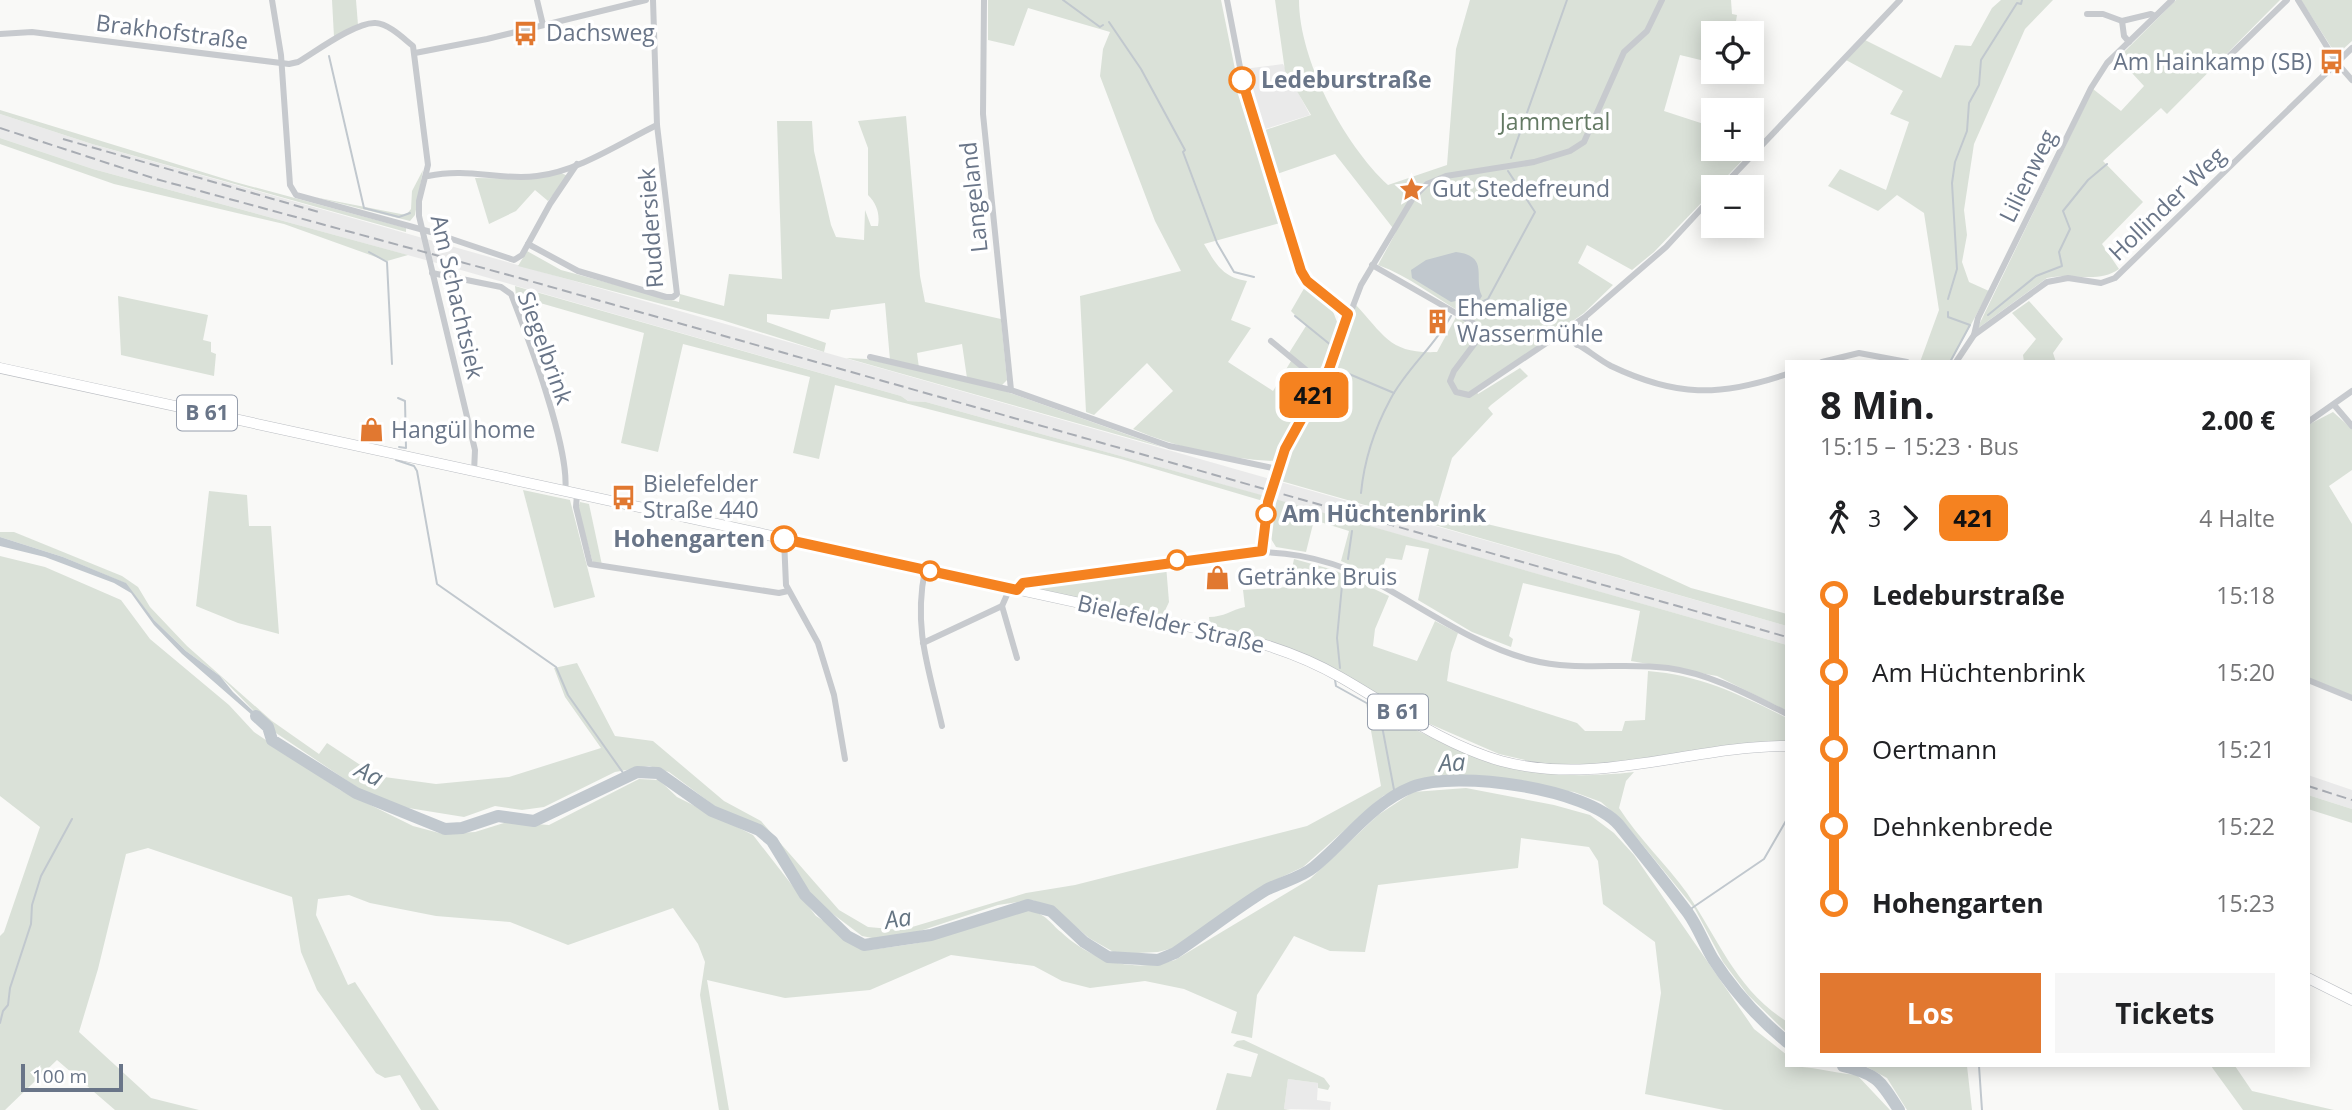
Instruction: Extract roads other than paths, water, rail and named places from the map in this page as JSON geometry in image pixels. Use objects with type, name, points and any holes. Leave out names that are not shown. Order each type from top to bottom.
[{"type":"main road","name":"Bielefelder Straße","points":[[0,368],[1241,638],[1287,652],[1340,677],[1439,737],[1480,754],[1527,766],[1600,771],[1735,749],[1785,746]]},
{"type":"main road","points":[[2310,979],[2352,1000]]},
{"type":"street","points":[[272,0],[281,63],[292,191],[303,198],[421,229],[508,260],[517,259],[577,164]]},
{"type":"street","points":[[537,0],[543,25]]},
{"type":"street","points":[[414,50],[543,25],[646,0]]},
{"type":"street","name":"Ruddersiek","points":[[528,244],[578,271],[666,297],[675,296],[675,261],[657,125],[653,0]]},
{"type":"street","name":"Langeland","points":[[984,0],[987,23],[983,114],[1011,390]]},
{"type":"street","points":[[1227,0],[1246,98],[1301,271],[1307,281],[1348,314]]},
{"type":"street","points":[[1262,551],[1268,502],[1278,469],[1302,413],[1322,383],[1348,314],[1372,265],[1413,198],[1427,184],[1446,176],[1552,157],[1584,142],[1624,52],[1647,31],[1662,0]]},
{"type":"street","points":[[1733,175],[1899,0]]},
{"type":"street","name":"Lilienweg","points":[[1975,335],[1984,306],[2091,88],[2107,64],[2172,0]]},
{"type":"street","points":[[2221,65],[2287,0]]},
{"type":"street","points":[[2298,0],[2337,63],[2352,80]]},
{"type":"street","points":[[2087,14],[2103,14],[2122,20],[2151,14],[2155,16]]},
{"type":"street","points":[[2122,20],[2124,36],[2129,42]]},
{"type":"street","name":"Brakhofstraße","points":[[0,34],[32,32],[281,63],[298,62],[359,26],[379,23],[414,50]]},
{"type":"street","name":"Hollinder Weg","points":[[1957,360],[1975,335],[2054,279],[2068,278],[2095,283],[2115,278],[2352,48]]},
{"type":"street","name":"Am Schachtsiek","points":[[414,50],[428,176],[419,201],[421,229],[475,450],[474,472]]},
{"type":"street","points":[[428,176],[476,171],[534,176],[577,164],[657,125]]},
{"type":"street","points":[[1372,265],[1475,324],[1478,339],[1451,377],[1452,389],[1459,394],[1474,393],[1585,317],[1665,247],[1701,209]]},
{"type":"street","name":"Siegelbrink","points":[[432,273],[501,287],[511,294],[543,387],[564,470],[565,492]]},
{"type":"street","points":[[1577,345],[1585,317]]},
{"type":"street","points":[[1560,336],[1636,377],[1704,392],[1738,389],[1785,375]]},
{"type":"street","points":[[1271,341],[1322,383]]},
{"type":"street","points":[[1831,360],[1859,354],[1895,360]]},
{"type":"street","points":[[870,357],[1011,390],[1169,446],[1278,469]]},
{"type":"street","points":[[2310,421],[2352,391]]},
{"type":"street","points":[[2335,405],[2352,426]]},
{"type":"street","points":[[577,494],[576,507],[590,564],[779,593],[788,591]]},
{"type":"street","points":[[784,539],[788,591],[818,643],[834,695],[845,759]]},
{"type":"street","points":[[923,643],[1002,606],[1014,589],[1023,583],[1262,551],[1299,555],[1340,565],[1518,656],[1569,666],[1651,667],[1688,672],[1722,682],[1785,713]]},
{"type":"street","points":[[925,570],[919,602],[923,643],[943,726]]},
{"type":"street","points":[[1002,606],[1017,659]]},
{"type":"street","points":[[2310,681],[2352,698]]},
{"type":"waterway","points":[[1063,0],[1100,27],[1103,25]]},
{"type":"waterway","points":[[1511,158],[1567,0]]},
{"type":"waterway","points":[[1948,299],[1957,269],[1952,183],[1955,162],[1967,131],[1969,103],[1979,85],[1981,60],[2017,3],[2021,4],[2022,0]]},
{"type":"waterway","points":[[1109,22],[1141,69],[1185,150],[1183,152],[1217,243],[1234,272],[1254,277]]},
{"type":"waterway","points":[[329,56],[364,208],[399,217],[410,213]]},
{"type":"waterway","points":[[1988,315],[2036,276],[2062,266],[2059,252],[2070,229],[2063,211],[2088,180],[2107,164]]},
{"type":"waterway","points":[[1475,305],[1488,299],[1535,212],[1508,171]]},
{"type":"waterway","points":[[369,252],[387,262],[392,364]]},
{"type":"waterway","points":[[1948,312],[1948,317],[1970,325],[1951,360]]},
{"type":"waterway","points":[[1295,316],[1332,346],[1326,364]]},
{"type":"waterway","points":[[1361,493],[1371,445],[1390,400],[1451,316]]},
{"type":"waterway","points":[[1335,368],[1394,393]]},
{"type":"waterway","points":[[398,398],[405,401],[406,448],[399,447]]},
{"type":"waterway","points":[[396,460],[414,466],[417,471],[437,584],[556,667],[568,695],[626,777]]},
{"type":"waterway","points":[[1348,559],[1352,531]]},
{"type":"waterway","points":[[1340,668],[1337,638],[1343,575]]},
{"type":"waterway","points":[[1335,680],[1336,686],[1379,710],[1395,795]]},
{"type":"waterway","name":"Aa","points":[[256,716],[268,727],[272,740],[356,793],[445,829],[462,828],[498,816],[534,821],[637,772],[658,773],[712,811],[759,830],[772,841],[805,895],[847,936],[864,945],[931,935],[1028,905],[1051,911],[1084,942],[1108,957],[1158,960],[1175,953],[1266,890],[1309,871],[1372,812],[1412,787],[1433,782],[1489,782],[1551,792],[1603,812],[1619,825],[1688,913],[1729,982],[1785,1040]]},
{"type":"waterway","points":[[0,1023],[3,1011],[8,1005],[10,988],[31,924],[32,905],[41,876],[72,819]]},
{"type":"waterway","points":[[1689,915],[1692,908],[1764,859],[1785,822]]},
{"type":"waterway","name":"Aa","points":[[1846,1067],[1877,1080],[1899,1110]]},
{"type":"waterway","points":[[1979,1067],[1982,1110]]},
{"type":"railway","points":[[0,128],[156,179],[516,277],[1785,636]]},
{"type":"railway","points":[[63,139],[322,213]]},
{"type":"railway","points":[[2310,787],[2352,800]]},
{"type":"place","name":"Dachsweg","points":[[526,33]]},
{"type":"place","name":"Am Hainkamp (SB)","points":[[2332,62]]},
{"type":"place","name":"Ledeburstraße","points":[[1242,80]]},
{"type":"place","name":"Gut Stedefreund","points":[[1412,189]]},
{"type":"place","name":"Ehemalige Wassermühle","points":[[1437,321]]},
{"type":"place","name":"Hangül home","points":[[371,430]]},
{"type":"place","name":"Bielefelder Straße 440","points":[[623,497]]},
{"type":"place","name":"Am Hüchtenbrink","points":[[1266,514]]},
{"type":"place","name":"Hohengarten","points":[[784,539]]},
{"type":"place","name":"Getränke Bruis","points":[[1217,577]]},
{"type":"park label","name":"Jammertal","points":[[1555,122]]}]
